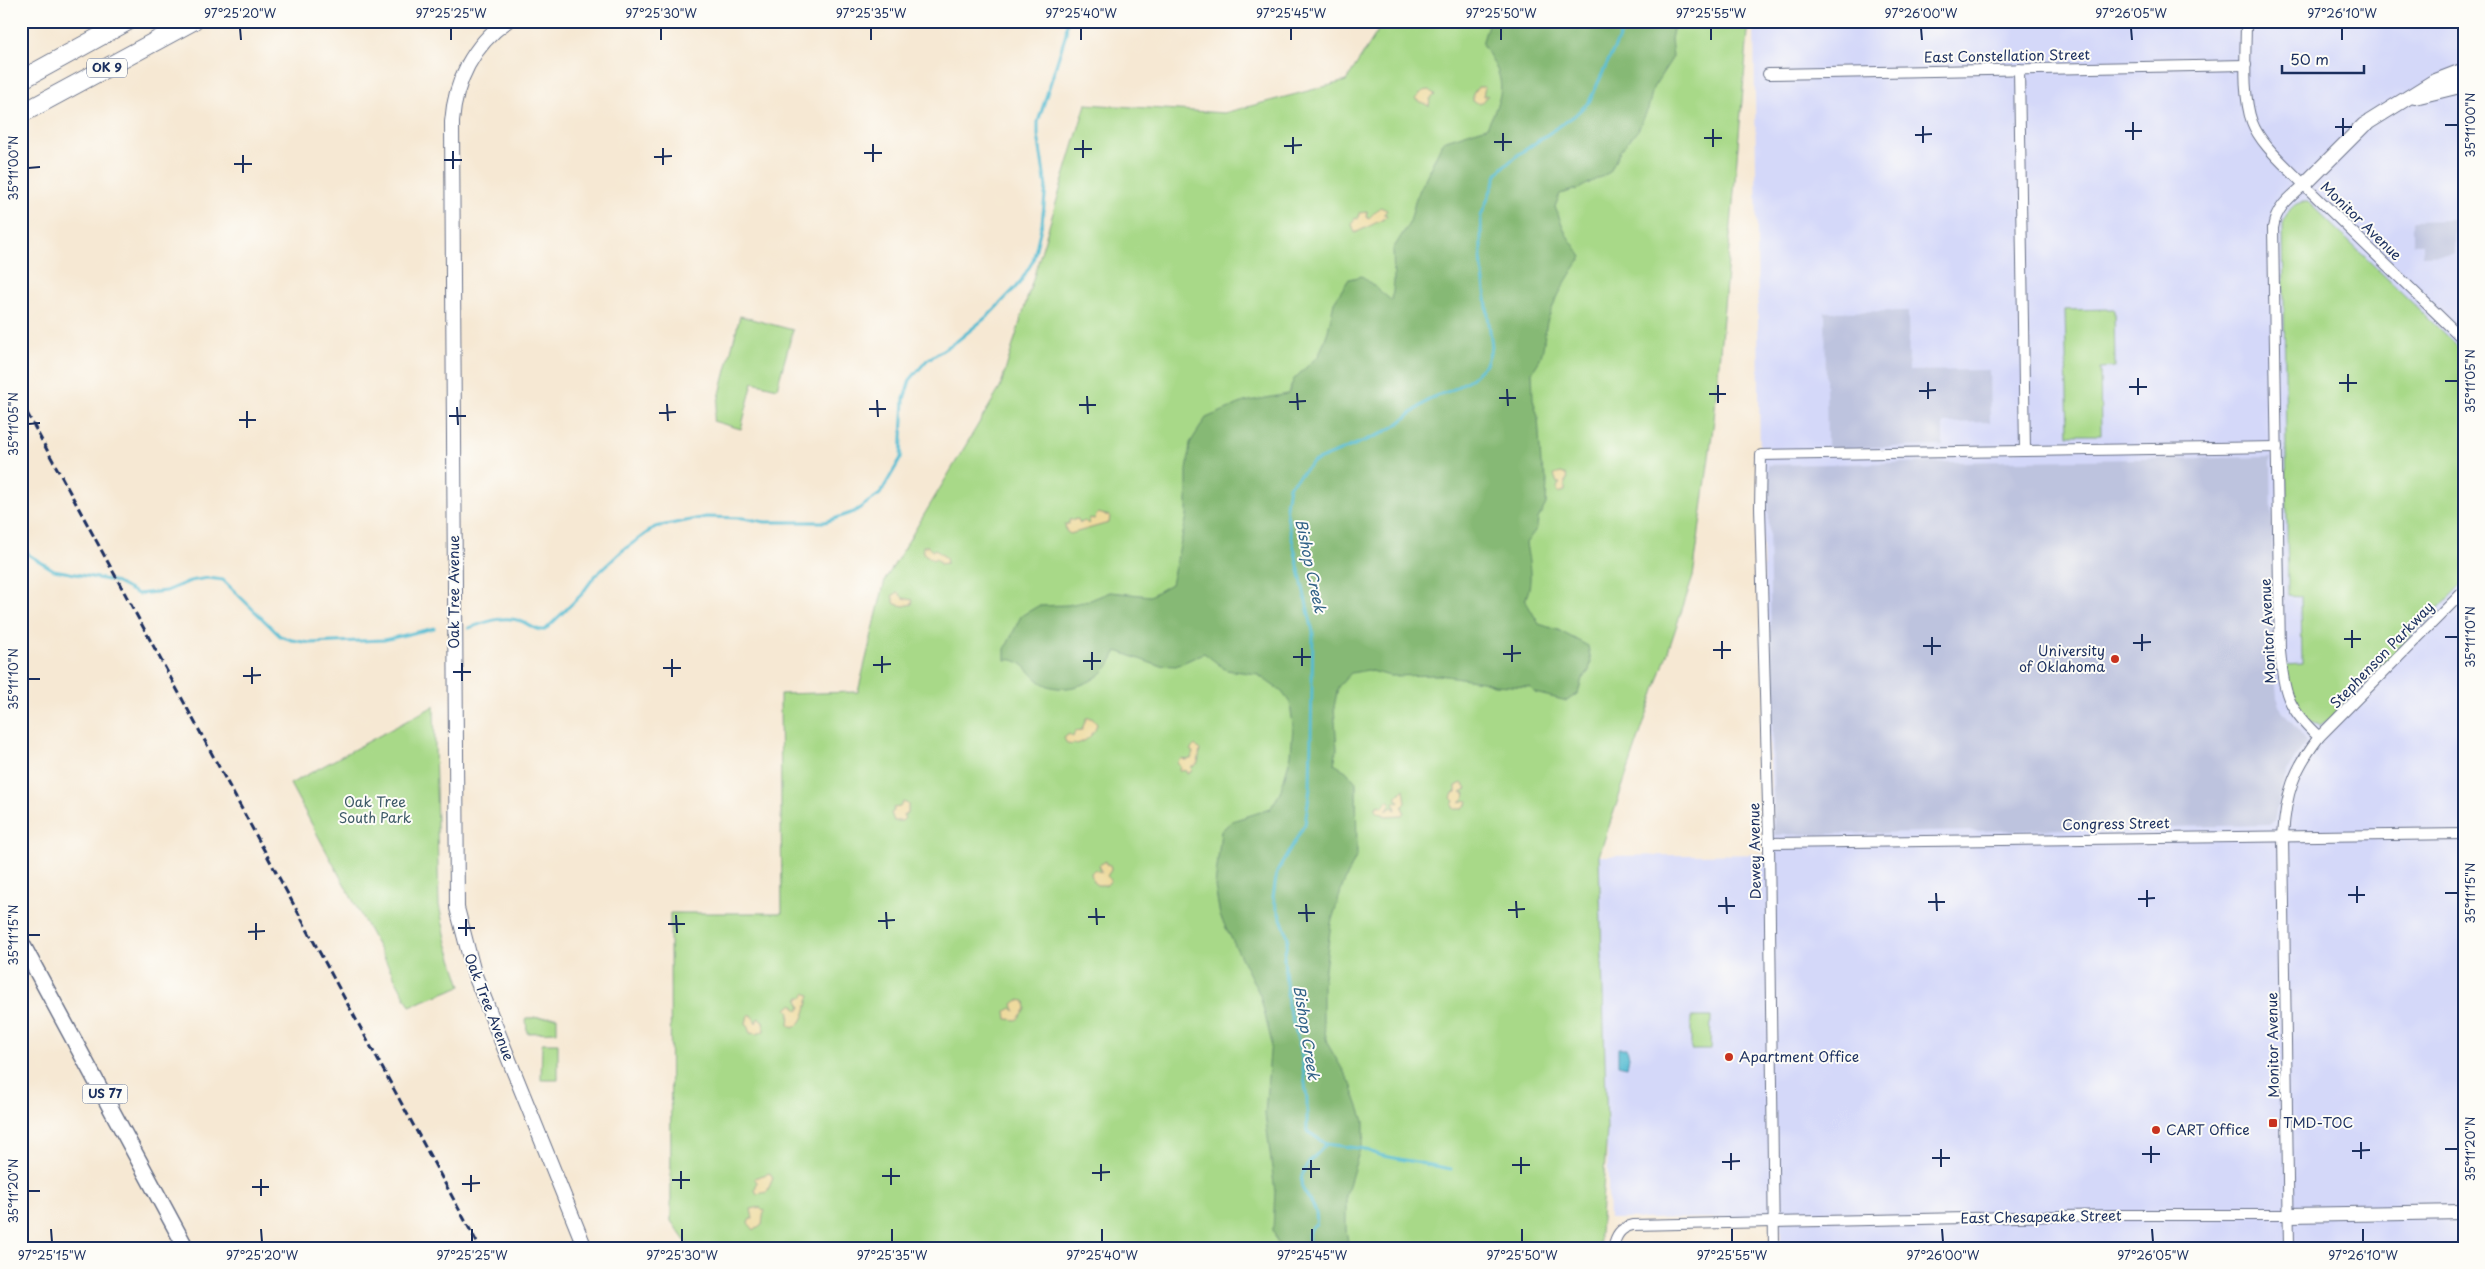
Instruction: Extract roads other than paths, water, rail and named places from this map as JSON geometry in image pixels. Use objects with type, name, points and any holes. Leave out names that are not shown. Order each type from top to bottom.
[{"type":"highway","name":"OK 9","points":[[21,80],[128,21]]},
{"type":"highway","name":"OK 9","points":[[21,114],[193,21]]},
{"type":"main road","name":"US 77","points":[[21,942],[186,1248]]},
{"type":"street","name":"Oak Tree Avenue","points":[[507,21],[486,38],[468,63],[456,91],[452,122],[457,908],[474,974],[584,1248]]},
{"type":"street","name":"Monitor Avenue","points":[[2246,21],[2246,65],[2252,121],[2269,147],[2304,185],[2464,340]]},
{"type":"street","name":"East Constellation Street","points":[[1768,74],[2246,65]]},
{"type":"street","points":[[2020,69],[2025,451],[2277,447]]},
{"type":"street","points":[[2304,185],[2364,126],[2433,82],[2464,70]]},
{"type":"street","points":[[2410,98],[2464,85]]},
{"type":"street","name":"Monitor Avenue","points":[[2289,1248],[2283,835],[2288,791],[2302,761],[2319,737],[2288,702],[2282,676],[2273,228],[2274,218],[2282,204],[2304,185]]},
{"type":"street","name":"Dewey Avenue","points":[[1774,1248],[1768,843],[1760,508],[1762,455],[2025,451]]},
{"type":"street","name":"Stephenson Parkway","points":[[2319,737],[2464,591]]},
{"type":"street","name":"Congress Street","points":[[1768,843],[2464,834]]},
{"type":"street","name":"East Chesapeake Street","points":[[1613,1248],[1620,1232],[1625,1227],[1633,1225],[2104,1215],[2289,1215],[2464,1212]]},
{"type":"water","points":[[1618,1048],[1627,1048],[1629,1057],[1627,1067],[1618,1065]]},
{"type":"waterway","points":[[469,628],[482,623],[509,619],[523,622],[536,629],[545,630],[581,595],[594,577],[622,551],[655,527],[706,517],[743,518],[765,522],[825,522],[854,512],[880,494],[901,458],[904,399],[910,380],[927,360],[957,341],[989,315],[1019,284],[1033,261],[1042,223],[1046,187],[1038,135],[1038,122],[1066,34],[1067,21]]},
{"type":"waterway","name":"Bishop Creek","points":[[1310,1248],[1308,1234],[1316,1224],[1316,1215],[1304,1191],[1302,1178],[1309,1162],[1326,1144],[1307,1131],[1307,1100],[1301,1050],[1288,1005],[1284,958],[1288,937],[1273,897],[1277,872],[1305,824],[1310,788],[1313,632],[1288,521],[1286,506],[1289,486],[1313,462],[1381,434],[1398,424],[1431,398],[1452,390],[1472,378],[1486,364],[1492,347],[1481,259],[1481,216],[1498,172],[1515,157],[1574,116],[1589,102],[1627,21]]},
{"type":"waterway","points":[[21,541],[29,555],[54,570],[113,581],[138,594],[166,591],[190,581],[208,578],[223,580],[280,636],[292,640],[310,643],[384,640],[434,628]]},
{"type":"waterway","points":[[1326,1144],[1365,1149],[1379,1155],[1451,1169]]},
{"type":"railway","points":[[21,402],[480,1248]]},
{"type":"place","name":"University of Oklahoma","points":[[2115,659]]},
{"type":"place","name":"Apartment Office","points":[[1729,1057]]},
{"type":"place","name":"TMD-TOC","points":[[2273,1123]]},
{"type":"place","name":"CART Office","points":[[2156,1130]]},
{"type":"park label","name":"Oak Tree South Park","points":[[375,810]]}]
